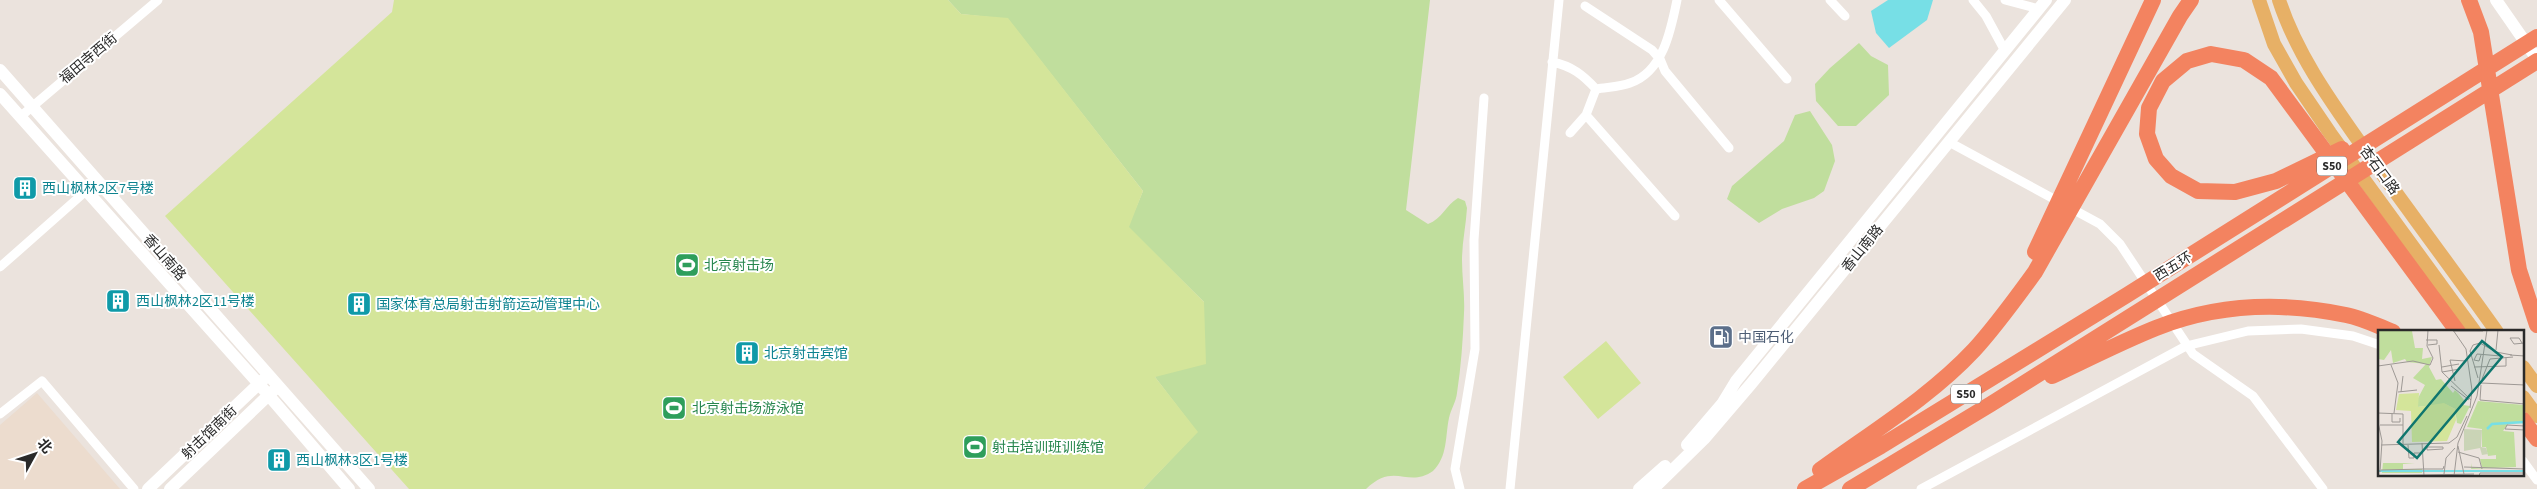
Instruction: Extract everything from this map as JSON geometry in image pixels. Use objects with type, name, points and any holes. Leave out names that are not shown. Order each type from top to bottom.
[{"type":"highway","points":[[2076,185],[2153,0]]},
{"type":"highway","points":[[1795,489],[1938,384],[1974,350],[2007,310],[2076,185],[2191,0]]},
{"type":"highway","points":[[2469,0],[2481,32],[2519,270],[2537,325]]},
{"type":"highway","name":"西五环","points":[[1805,489],[1889,442],[2537,37]]},
{"type":"highway","points":[[2408,119],[2329,156],[2276,181],[2235,192],[2198,191],[2171,176],[2156,159],[2148,134],[2149,108],[2163,81],[2187,61],[2211,54],[2244,60],[2271,78],[2329,156],[2457,330]]},
{"type":"highway","name":"西五环","points":[[1850,489],[1991,404],[2537,60]]},
{"type":"highway","points":[[1991,404],[2157,327],[2199,315],[2247,306],[2294,307],[2348,315],[2388,330]]},
{"type":"main road","name":"香山南路","points":[[1653,489],[1704,439],[2065,0]]},
{"type":"main road","name":"杏石口路","points":[[2259,0],[2274,44],[2296,83],[2335,141],[2474,330]]},
{"type":"main road","name":"杏石口路","points":[[2279,0],[2288,29],[2312,72],[2388,183],[2496,330]]},
{"type":"main road","points":[[2496,0],[2537,60]]},
{"type":"main road","name":"香山南路","points":[[1639,489],[1680,453],[1708,421],[1736,381],[2043,5]]},
{"type":"main road","name":"香山南路","points":[[0,70],[370,489]]},
{"type":"main road","name":"香山南路","points":[[0,94],[259,384],[349,489]]},
{"type":"main road","points":[[2524,368],[2537,386]]},
{"type":"main road","name":"射击馆南街","points":[[148,489],[269,375]]},
{"type":"main road","name":"射击馆南街","points":[[170,489],[278,386]]},
{"type":"main road","points":[[2524,401],[2530,425]]},
{"type":"street","name":"福田寺西街","points":[[20,117],[158,0]]},
{"type":"street","points":[[1510,489],[1559,0]]},
{"type":"street","points":[[1596,89],[1636,81],[1642,78],[1660,59],[1672,26],[1678,0]]},
{"type":"street","points":[[1719,0],[1787,79]]},
{"type":"street","points":[[1830,0],[1844,16]]},
{"type":"street","points":[[1973,0],[1986,16],[2005,51]]},
{"type":"street","points":[[2005,0],[2043,5]]},
{"type":"street","points":[[1585,6],[1652,50],[1660,59],[1665,70],[1729,148]]},
{"type":"street","points":[[1552,62],[1564,64],[1582,74],[1596,89]]},
{"type":"street","points":[[1570,132],[1586,115],[1596,89]]},
{"type":"street","points":[[1460,489],[1455,469],[1474,349],[1474,240],[1484,98]]},
{"type":"street","points":[[1586,115],[1675,216]]},
{"type":"street","points":[[1949,142],[2100,224],[2120,244],[2186,346],[2193,354],[2253,396],[2323,489]]},
{"type":"street","points":[[0,267],[86,191]]},
{"type":"street","points":[[1921,489],[2186,346],[2248,331],[2301,329],[2353,336],[2378,344]]},
{"type":"street","points":[[0,414],[42,381],[134,489]]},
{"type":"street","points":[[2524,462],[2537,480]]},
{"type":"shaded area","points":[[37,393],[120,489],[0,489],[0,425]]},
{"type":"green space","name":"北京射击场","points":[[394,0],[948,0],[961,14],[1008,18],[1143,191],[1129,227],[1204,302],[1206,364],[1155,377],[1198,432],[1143,489],[409,489],[165,216],[392,12]]},
{"type":"green space","points":[[948,0],[1430,0],[1406,210],[1428,224],[1437,219],[1458,198],[1465,201],[1467,208],[1462,254],[1464,307],[1462,343],[1456,399],[1449,418],[1444,453],[1433,471],[1424,476],[1416,477],[1385,477],[1366,489],[1143,489],[1197,432],[1155,377],[1204,302],[1128,227],[1143,191],[1008,19],[961,14]]},
{"type":"green space","points":[[1859,43],[1871,56],[1888,65],[1889,95],[1856,126],[1838,126],[1816,101],[1815,84]]},
{"type":"green space","points":[[1810,111],[1832,145],[1835,161],[1824,191],[1814,198],[1782,209],[1759,223],[1727,199],[1732,186],[1784,141],[1795,115]]},
{"type":"green space","points":[[1606,341],[1641,383],[1598,419],[1563,377]]},
{"type":"water","points":[[1888,0],[1933,0],[1927,20],[1889,48],[1876,33],[1871,11]]},
{"type":"place","name":"西山枫林2区7号楼","points":[[25,188]]},
{"type":"place","name":"北京射击场","points":[[687,265]]},
{"type":"place","name":"西山枫林2区11号楼","points":[[118,301]]},
{"type":"place","name":"国家体育总局射击射箭运动管理中心","points":[[359,304]]},
{"type":"place","name":"中国石化","points":[[1721,337]]},
{"type":"place","name":"北京射击宾馆","points":[[747,353]]},
{"type":"place","name":"北京射击场游泳馆","points":[[674,408]]},
{"type":"place","name":"射击培训班训练馆","points":[[975,447]]},
{"type":"place","name":"西山枫林3区1号楼","points":[[279,460]]}]
